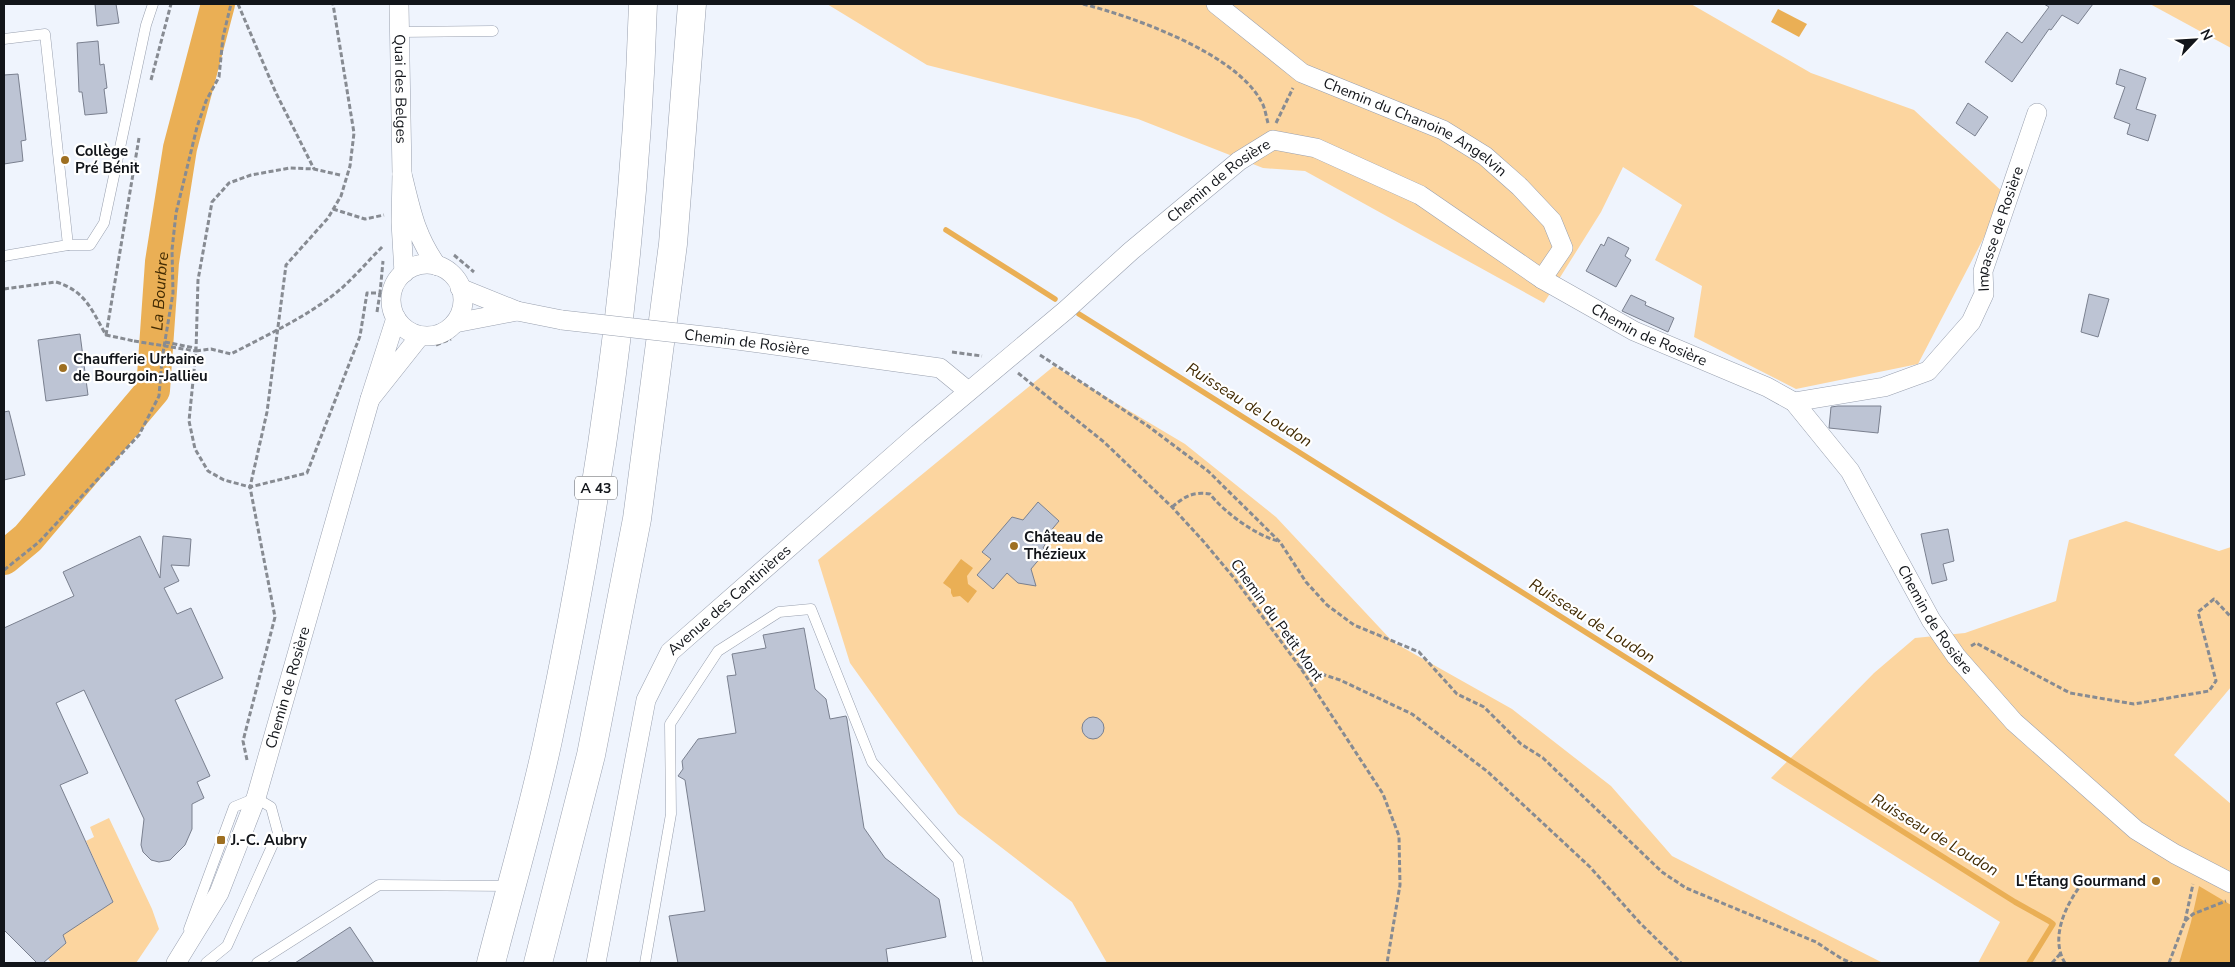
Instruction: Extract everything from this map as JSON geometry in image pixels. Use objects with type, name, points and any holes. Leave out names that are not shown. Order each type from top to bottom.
[{"type":"highway","name":"A 43","points":[[491,963],[548,742],[593,510],[628,250],[642,4]]},
{"type":"highway","name":"A 43","points":[[538,963],[591,755],[637,519],[673,244],[692,4]]},
{"type":"street","name":"Quai des Belges","points":[[399,4],[402,174],[400,222],[404,273]]},
{"type":"street","name":"Chemin du Chanoine Angelvin","points":[[1216,4],[1302,73],[1443,130],[1485,156],[1520,187],[1552,221],[1563,248],[1542,279]]},
{"type":"street","name":"Impasse de Rosière","points":[[1794,402],[1884,387],[1928,370],[1971,322],[1984,294],[1983,272],[2037,113]]},
{"type":"street","name":"Chemin de Rosière","points":[[918,434],[1239,161],[1273,140],[1316,148],[1420,195],[1542,279],[1634,331],[1767,387],[1794,402],[1850,471],[1931,620],[1956,656],[2014,722],[2136,830],[2198,867],[2231,883]]},
{"type":"street","name":"Quai des Belges","points":[[402,174],[412,218],[423,246],[437,266]]},
{"type":"street","points":[[426,264],[437,266],[451,275],[460,288],[463,300],[461,312],[454,330],[426,340],[402,326],[396,318],[392,309],[393,289],[404,273],[414,267],[426,264]]},
{"type":"street","name":"Chemin de Rosière","points":[[460,288],[517,311],[562,320],[722,338],[940,368],[968,391]]},
{"type":"street","name":"Chemin de Rosière","points":[[454,330],[517,311]]},
{"type":"street","name":"Chemin de Rosière","points":[[177,961],[219,893],[256,798],[370,399],[396,318]]},
{"type":"street","name":"Chemin de Rosière","points":[[370,399],[426,340]]},
{"type":"street","name":"Avenue des Cantinières","points":[[596,963],[646,700],[670,652],[918,434]]},
{"type":"lane","points":[[4,256],[68,245],[90,245],[104,223],[152,4]]},
{"type":"lane","points":[[400,32],[493,31]]},
{"type":"lane","points":[[4,39],[45,34],[68,245]]},
{"type":"lane","points":[[645,963],[671,814],[670,724],[718,651],[779,612],[811,609],[872,762],[958,860],[978,963]]},
{"type":"lane","points":[[206,963],[227,946],[278,833],[271,807],[256,798]]},
{"type":"lane","points":[[257,963],[379,885],[511,886]]},
{"type":"path","points":[[150,82],[171,4]]},
{"type":"path","points":[[4,570],[39,542],[139,435],[159,396],[173,293],[172,250],[176,213],[197,126],[206,101],[219,77],[223,37],[231,4]]},
{"type":"path","points":[[238,4],[276,93],[314,169]]},
{"type":"path","points":[[256,798],[243,741],[275,617],[250,487],[267,412],[286,265],[328,218],[341,196],[350,166],[354,133],[333,4]]},
{"type":"path","points":[[1083,4],[1113,12],[1152,27],[1215,57],[1246,81],[1262,102],[1273,140]]},
{"type":"path","points":[[1273,140],[1277,118],[1302,73]]},
{"type":"path","points":[[106,335],[140,129]]},
{"type":"path","points":[[4,289],[56,282],[65,284],[82,295],[106,335],[134,341],[195,349],[211,349],[232,354],[315,308],[343,287],[384,244],[380,293],[367,293],[360,336],[307,474],[250,487],[224,480],[208,471],[195,449],[189,421],[195,349],[198,280],[212,202],[228,183],[251,175],[290,168],[314,169],[340,175]]},
{"type":"path","points":[[333,210],[364,219],[385,215],[385,225]]},
{"type":"path","points":[[452,253],[461,263],[479,276]]},
{"type":"path","points":[[426,340],[446,342],[454,330]]},
{"type":"path","points":[[165,342],[195,349]]},
{"type":"path","points":[[1024,345],[1148,426],[1208,471],[1280,542],[1306,582],[1327,605],[1354,625],[1419,652],[1457,694],[1484,707],[1521,744],[1543,758],[1662,872],[1686,888],[1816,942],[1842,959],[1852,963]]},
{"type":"path","name":"Chemin du Petit Mont","points":[[1005,360],[1025,380],[1104,442],[1172,507],[1234,578],[1300,667],[1383,794],[1399,836],[1400,885],[1386,963]]},
{"type":"path","points":[[1172,507],[1185,496],[1201,492],[1210,494],[1233,517],[1272,540],[1280,542]]},
{"type":"path","points":[[1976,643],[2070,693],[2134,704],[2209,691],[2216,681],[2198,612],[2214,599],[2231,617]]},
{"type":"path","points":[[1300,667],[1340,680],[1412,714],[1488,772],[1590,867],[1640,923],[1681,963]]},
{"type":"path","points":[[2169,963],[2185,921],[2198,867]]},
{"type":"path","points":[[2065,963],[2060,954],[2059,939],[2065,910],[2071,898],[2084,882]]},
{"type":"path","points":[[2185,921],[2193,914],[2224,901]]},
{"type":"path","points":[[2052,963],[2060,954]]},
{"type":"shaded area","points":[[827,4],[1691,4],[1811,73],[1914,110],[2006,195],[1918,364],[1796,389],[1694,337],[1702,286],[1655,260],[1682,205],[1623,167],[1601,212],[1544,303],[1305,171],[1263,168],[1138,119],[927,65]]},
{"type":"shaded area","points":[[2150,4],[2231,4],[2231,48]]},
{"type":"shaded area","points":[[1778,9],[1807,24],[1799,37],[1771,22]]},
{"type":"shaded area","points":[[1054,366],[1185,444],[1276,517],[1393,642],[1512,709],[1611,786],[1672,856],[1883,963],[1107,963],[1072,902],[958,814],[850,663],[818,560]]},
{"type":"shaded area","points":[[2126,521],[2219,551],[2231,547],[2231,687],[2174,755],[2231,804],[2231,963],[1978,963],[2000,922],[1771,778],[1874,673],[1915,638],[1965,633],[2056,601],[2069,540]]},
{"type":"shaded area","points":[[961,559],[973,568],[967,576],[968,584],[977,591],[968,603],[960,596],[953,597],[951,589],[943,583]]},
{"type":"shaded area","points":[[109,818],[152,909],[159,929],[136,963],[51,963],[48,959],[66,943],[58,929],[70,930],[113,902],[86,841],[94,837],[90,827]]},
{"type":"shaded area","points":[[2199,886],[2231,905],[2231,963],[2179,963]]},
{"type":"building","points":[[95,4],[116,4],[119,23],[97,26]]},
{"type":"building","points":[[2044,4],[2093,4],[2078,24],[2062,15],[2051,30],[2049,29],[2012,82],[1985,62],[2007,32],[2022,43],[2049,7]]},
{"type":"building","points":[[98,41],[100,65],[104,64],[107,88],[104,89],[107,113],[85,115],[82,92],[79,92],[77,43]]},
{"type":"building","points":[[2120,69],[2146,78],[2136,109],[2156,115],[2148,141],[2127,134],[2130,124],[2114,118],[2125,87],[2116,84]]},
{"type":"building","points":[[18,74],[26,140],[21,141],[23,161],[4,164],[4,75]]},
{"type":"building","points":[[1968,103],[1988,117],[1975,136],[1956,123]]},
{"type":"building","points":[[1608,237],[1629,248],[1625,256],[1631,260],[1616,287],[1586,271],[1601,244],[1604,246]]},
{"type":"building","points":[[2089,294],[2109,299],[2098,337],[2081,332]]},
{"type":"building","points":[[1631,295],[1646,302],[1645,305],[1674,318],[1668,332],[1622,311]]},
{"type":"building","name":"Chaufferie Urbaine de Bourgoin-Jallieu","points":[[80,334],[88,395],[46,401],[38,340]]},
{"type":"building","points":[[1881,406],[1878,433],[1829,428],[1831,407]]},
{"type":"building","points":[[9,411],[25,475],[4,480],[4,412]]},
{"type":"building","name":"Château de Thézieux","points":[[1038,502],[1059,521],[1043,540],[1046,543],[1043,548],[1046,551],[1031,569],[1036,586],[1018,583],[1007,573],[993,589],[977,575],[991,559],[982,552],[1012,517],[1023,520]]},
{"type":"building","points":[[1948,529],[1954,561],[1943,564],[1947,580],[1932,584],[1921,534]]},
{"type":"building","points":[[140,536],[160,578],[163,536],[191,539],[189,566],[171,565],[179,581],[164,588],[177,614],[191,608],[223,678],[175,700],[210,776],[197,782],[204,798],[192,804],[192,829],[185,845],[170,860],[159,862],[151,860],[143,852],[141,845],[144,819],[84,690],[56,703],[88,773],[60,785],[113,902],[63,935],[66,943],[43,963],[37,963],[4,930],[4,628],[74,596],[63,572]]},
{"type":"building","points":[[804,628],[815,689],[826,699],[830,719],[846,716],[847,719],[864,828],[885,858],[939,899],[946,937],[886,949],[888,963],[678,963],[669,916],[705,911],[685,780],[678,776],[683,769],[682,761],[698,739],[736,733],[727,676],[736,675],[732,654],[766,648],[763,635]]},
{"type":"building","points":[[1089,717],[1097,717],[1104,724],[1104,732],[1097,739],[1089,739],[1082,732],[1082,724]]},
{"type":"building","points":[[350,927],[374,963],[295,963]]},
{"type":"waterway","name":"La Bourbre","points":[[4,558],[28,538],[153,390],[162,262],[180,148],[218,4]]},
{"type":"waterway","name":"Ruisseau de Loudon","points":[[946,230],[1055,299]]},
{"type":"waterway","name":"Ruisseau de Loudon","points":[[1079,314],[2015,902],[2049,921],[2053,924],[2029,963]]},
{"type":"place","name":"Collège Pré Bénit","points":[[65,160]]},
{"type":"place","name":"Chaufferie Urbaine de Bourgoin-Jallieu","points":[[63,368]]},
{"type":"place","name":"Château de Thézieux","points":[[1014,546]]},
{"type":"place","name":"J.-C. Aubry","points":[[221,840]]},
{"type":"place","name":"L'Étang Gourmand","points":[[2156,881]]}]
